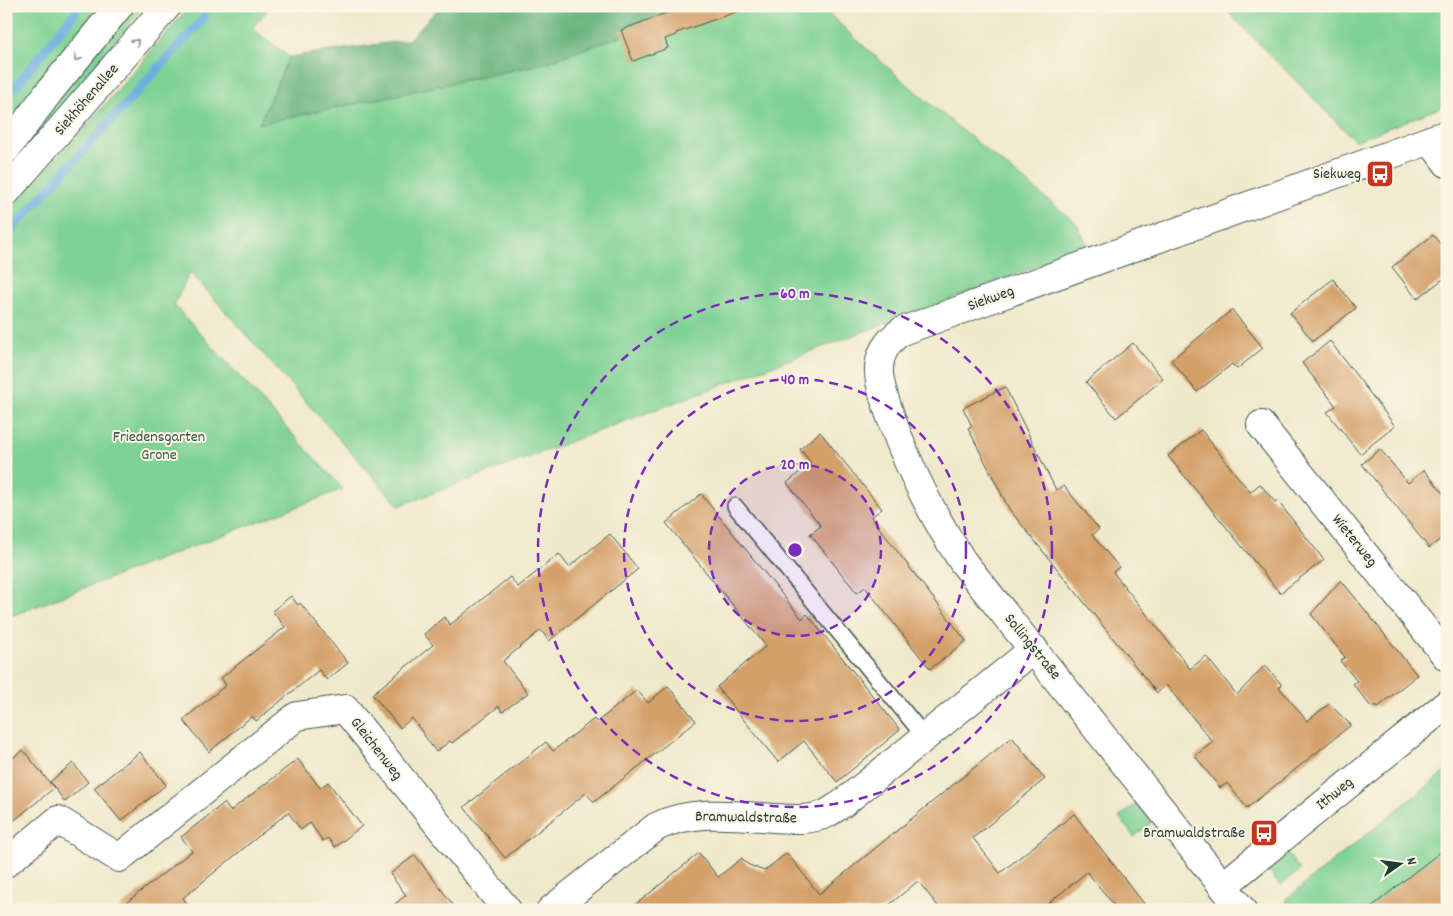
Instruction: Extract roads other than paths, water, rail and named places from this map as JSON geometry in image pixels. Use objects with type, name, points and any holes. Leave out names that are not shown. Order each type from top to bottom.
[{"type":"street","name":"Siekhöhenallee","points":[[6,149],[49,92],[119,6]]},
{"type":"street","name":"Siekhöhenallee","points":[[6,192],[167,6]]},
{"type":"street","points":[[1439,137],[1447,163]]},
{"type":"street","name":"Siekweg","points":[[882,354],[892,338],[902,331],[1439,137]]},
{"type":"street","name":"Sollingstraße","points":[[882,354],[879,372],[883,395],[904,452],[926,499],[963,562],[1242,910]]},
{"type":"street","name":"Wieterweg","points":[[1261,425],[1447,657]]},
{"type":"street","name":"Bramwaldstraße","points":[[551,910],[656,827],[666,822],[685,817],[736,815],[799,820],[826,814],[842,804],[1034,649]]},
{"type":"street","name":"Ithweg","points":[[1223,886],[1447,704]]},
{"type":"street","name":"Gleichenweg","points":[[6,863],[58,820],[119,858],[297,716],[345,710],[507,910]]},
{"type":"lane","points":[[735,506],[924,737]]},
{"type":"waterway","points":[[6,99],[80,6]]},
{"type":"waterway","points":[[6,236],[205,17]]},
{"type":"place","name":"Siekweg","points":[[1380,174]]},
{"type":"place","name":"Bramwaldstraße","points":[[1264,833]]},
{"type":"park label","name":"Friedensgarten Grone","points":[[159,446]]}]
